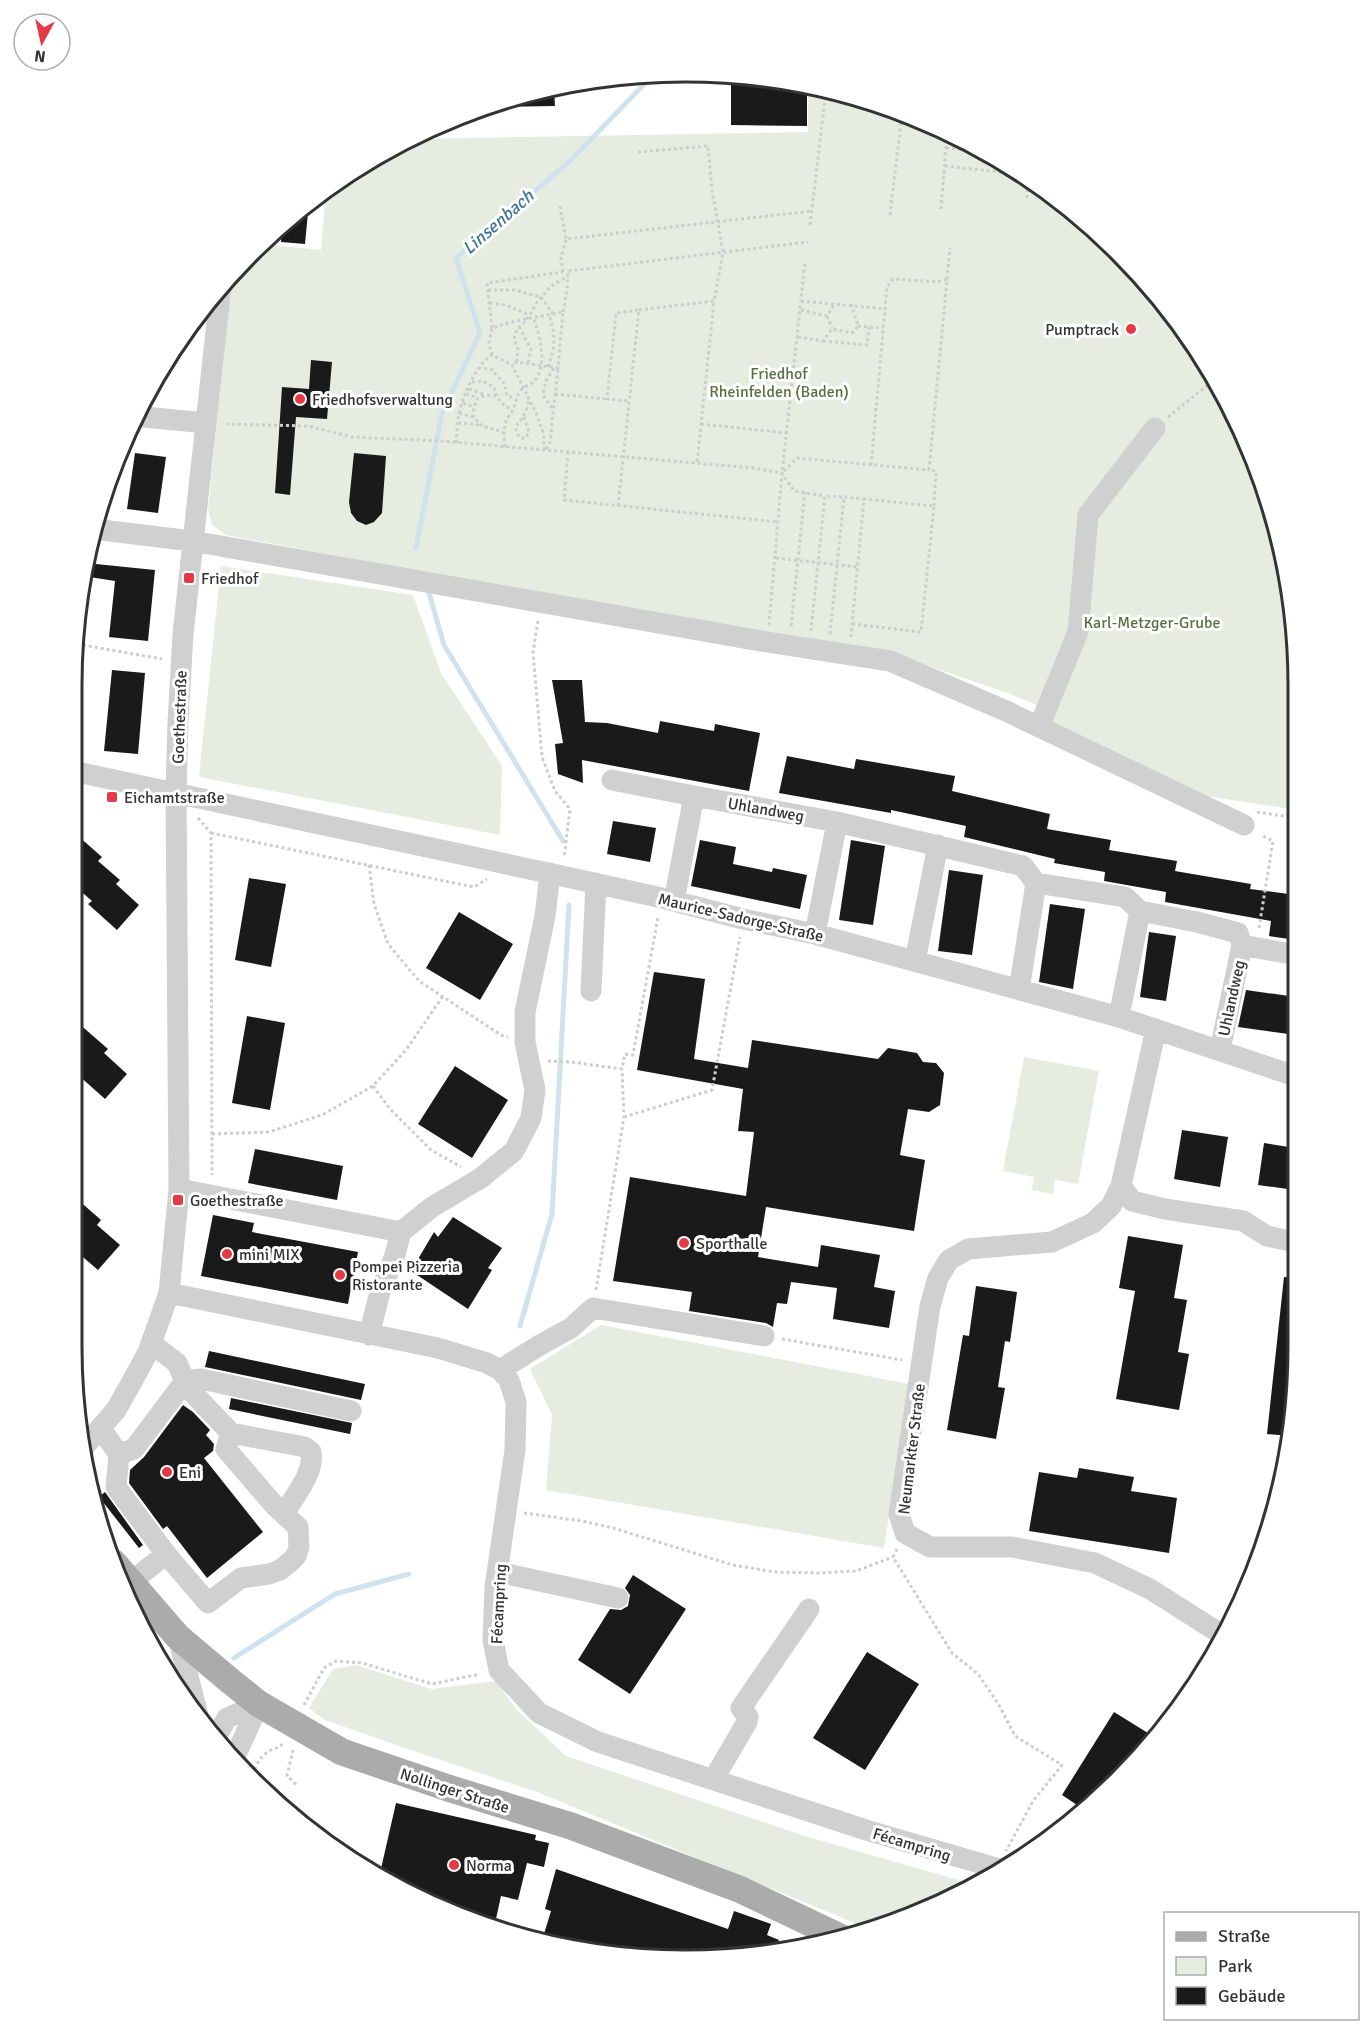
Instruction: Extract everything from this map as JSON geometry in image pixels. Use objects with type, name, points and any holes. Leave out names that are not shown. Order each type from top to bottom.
[{"type":"main road","name":"Nollinger Straße","points":[[134,1589],[178,1637],[259,1704],[293,1737],[571,1827],[739,1889],[829,1932]]},
{"type":"street","name":"Goethestraße","points":[[90,1439],[116,1410],[134,1378],[151,1343],[169,1293],[179,1189],[176,792],[182,663],[192,541],[219,303]]},
{"type":"street","points":[[146,417],[206,423]]},
{"type":"street","points":[[1039,727],[1078,632],[1088,515],[1155,428]]},
{"type":"street","points":[[103,530],[192,541],[767,642],[890,661],[1039,727],[1244,825]]},
{"type":"street","points":[[82,773],[176,792]]},
{"type":"street","name":"Uhlandweg","points":[[612,780],[837,822],[1023,866],[1036,883],[1125,897],[1140,911],[1238,933],[1249,946],[1288,954]]},
{"type":"street","name":"Maurice-Sadorge-Straße","points":[[176,792],[556,874],[815,934],[1119,1017],[1288,1074]]},
{"type":"street","points":[[668,899],[694,796]]},
{"type":"street","points":[[815,934],[837,822]]},
{"type":"street","points":[[915,961],[938,845]]},
{"type":"street","points":[[369,1335],[380,1292],[394,1258],[401,1232],[432,1208],[481,1178],[514,1151],[531,1118],[535,1090],[525,1042],[525,1012],[556,874]]},
{"type":"street","points":[[591,991],[596,883]]},
{"type":"street","points":[[1019,990],[1036,883]]},
{"type":"street","points":[[1119,1017],[1140,911]]},
{"type":"street","name":"Uhlandweg","points":[[1220,1050],[1249,946]]},
{"type":"street","name":"Neumarkter Straße","points":[[1156,1029],[1121,1186],[1111,1206],[1093,1223],[1052,1242],[968,1249],[950,1260],[938,1278],[922,1363],[899,1514],[905,1533],[930,1547],[1012,1547],[1095,1563],[1150,1589],[1217,1631]]},
{"type":"street","points":[[1121,1186],[1132,1201],[1165,1209],[1243,1221],[1267,1236],[1288,1240]]},
{"type":"street","points":[[179,1189],[401,1232]]},
{"type":"street","points":[[169,1293],[438,1348],[487,1363],[501,1370],[571,1328],[593,1308],[764,1336]]},
{"type":"street","points":[[151,1343],[177,1364],[188,1388],[231,1432],[305,1447],[311,1452],[312,1460],[308,1473],[284,1514]]},
{"type":"street","name":"Fécampring","points":[[501,1370],[509,1380],[516,1402],[515,1450],[498,1572],[493,1640],[499,1670],[539,1713],[598,1742],[866,1830],[991,1866]]},
{"type":"street","points":[[118,1454],[134,1449],[185,1381],[201,1379],[351,1411]]},
{"type":"street","points":[[100,1428],[118,1454],[116,1487],[166,1554],[208,1603],[241,1578],[280,1570],[296,1556],[299,1546],[298,1527],[226,1449],[231,1432]]},
{"type":"street","points":[[131,1584],[166,1554]]},
{"type":"street","points":[[498,1572],[618,1598]]},
{"type":"street","points":[[713,1780],[747,1722],[748,1717],[741,1708],[809,1609]]},
{"type":"street","points":[[178,1637],[193,1694]]},
{"type":"street","points":[[220,1730],[226,1718],[259,1704]]},
{"type":"street","points":[[238,1750],[259,1704]]},
{"type":"path","points":[[810,225],[825,99]]},
{"type":"path","points":[[890,215],[901,123]]},
{"type":"path","points":[[941,209],[946,142]]},
{"type":"path","points":[[638,152],[708,146],[712,190],[723,252],[714,301],[696,463]]},
{"type":"path","points":[[946,148],[960,149]]},
{"type":"path","points":[[945,166],[1002,172]]},
{"type":"path","points":[[1027,198],[1028,189]]},
{"type":"path","points":[[545,450],[550,442],[556,368],[567,291],[566,273],[561,258],[566,239],[560,206]]},
{"type":"path","points":[[566,239],[812,212]]},
{"type":"path","points":[[545,450],[543,432],[512,365],[492,355],[489,343],[492,328],[487,283],[808,242]]},
{"type":"path","points":[[929,470],[950,248]]},
{"type":"path","points":[[767,642],[782,473],[805,263]]},
{"type":"path","points":[[517,362],[518,349],[514,339],[519,327],[526,321],[550,286],[566,273]]},
{"type":"path","points":[[871,465],[887,287],[893,279],[938,282],[947,279]]},
{"type":"path","points":[[488,290],[515,290],[542,297],[554,327],[554,350],[548,367]]},
{"type":"path","points":[[608,399],[616,313],[714,301]]},
{"type":"path","points":[[801,301],[885,309]]},
{"type":"path","points":[[489,303],[506,305],[530,315]]},
{"type":"path","points":[[826,316],[835,303]]},
{"type":"path","points":[[851,304],[858,326]]},
{"type":"path","points":[[618,506],[639,310]]},
{"type":"path","points":[[801,310],[826,316]]},
{"type":"path","points":[[492,328],[508,322],[526,321],[563,312]]},
{"type":"path","points":[[826,316],[832,329]]},
{"type":"path","points":[[505,447],[503,432],[513,410],[515,398],[523,387],[530,385],[537,378],[541,366],[540,343],[534,319]]},
{"type":"path","points":[[858,326],[883,328]]},
{"type":"path","points":[[832,329],[852,333],[858,326]]},
{"type":"path","points":[[519,327],[531,350],[528,364]]},
{"type":"path","points":[[797,337],[867,345],[869,327]]},
{"type":"path","points":[[823,341],[832,329]]},
{"type":"path","points":[[456,442],[459,413],[466,394],[481,363],[492,355]]},
{"type":"path","points":[[512,365],[517,362],[556,368]]},
{"type":"path","points":[[478,368],[490,369],[505,384],[507,396],[515,398]]},
{"type":"path","points":[[554,410],[543,395],[546,381],[556,368]]},
{"type":"path","points":[[472,382],[483,381],[494,387],[496,396],[502,404],[513,410]]},
{"type":"path","points":[[1155,428],[1208,385]]},
{"type":"path","points":[[469,389],[496,396]]},
{"type":"path","points":[[466,394],[478,398],[486,395]]},
{"type":"path","points":[[555,394],[629,401]]},
{"type":"path","points":[[473,417],[478,398]]},
{"type":"path","points":[[519,448],[517,423],[524,417],[529,399]]},
{"type":"path","points":[[463,403],[474,407]]},
{"type":"path","points":[[459,413],[473,417],[482,426]]},
{"type":"path","points":[[520,438],[526,438],[529,432],[524,417]]},
{"type":"path","points":[[206,423],[308,426],[352,437],[456,442],[696,463],[782,473],[794,491],[934,506]]},
{"type":"path","points":[[458,423],[503,432]]},
{"type":"path","points":[[701,424],[787,433]]},
{"type":"path","points":[[568,452],[564,500],[779,522]]},
{"type":"path","points":[[782,473],[797,458],[936,471],[921,632],[852,624]]},
{"type":"path","points":[[791,633],[805,492]]},
{"type":"path","points":[[811,636],[825,496]]},
{"type":"path","points":[[830,639],[844,497]]},
{"type":"path","points":[[851,642],[864,499]]},
{"type":"path","points":[[776,558],[858,567]]},
{"type":"path","points":[[540,601],[533,652],[542,756],[555,791],[570,809],[556,874]]},
{"type":"path","points":[[84,645],[182,663]]},
{"type":"path","points":[[176,792],[211,833],[474,886],[511,865]]},
{"type":"path","points":[[1244,825],[1273,841],[1249,946]]},
{"type":"path","points":[[211,833],[212,1195]]},
{"type":"path","points":[[369,865],[374,904],[388,944],[419,981],[501,1035],[525,1042]]},
{"type":"path","points":[[593,1308],[624,1117],[622,1070],[625,1054],[633,1055],[668,899]]},
{"type":"path","points":[[624,1117],[712,1090],[743,919]]},
{"type":"path","points":[[212,1134],[268,1132],[322,1114],[373,1086],[406,1050],[443,996]]},
{"type":"path","points":[[552,1061],[622,1070]]},
{"type":"path","points":[[373,1086],[390,1109],[431,1149],[481,1178]]},
{"type":"path","points":[[764,1336],[922,1363]]},
{"type":"path","points":[[507,1512],[613,1528],[733,1565],[775,1572],[856,1571],[893,1557],[905,1533]]},
{"type":"path","points":[[893,1557],[952,1653],[978,1674],[999,1705],[1015,1736],[1062,1765],[1033,1801],[1006,1858]]},
{"type":"path","points":[[297,1786],[287,1776],[293,1737],[324,1668],[336,1661],[362,1663],[432,1684],[499,1670]]},
{"type":"path","points":[[256,1770],[259,1760],[270,1750],[281,1746],[293,1737]]},
{"type":"green space","name":"Friedhof Rheinfelden (Baden)","points":[[808,95],[842,103],[916,128],[987,163],[1053,207],[1112,259],[1164,318],[1187,350],[1208,384],[1243,455],[1268,529],[1277,568],[1287,646],[1288,809],[1199,795],[1055,730],[1041,707],[1008,693],[890,653],[538,594],[226,535],[212,525],[208,510],[230,290],[274,245],[321,250],[325,202],[350,184],[384,163],[433,139],[808,132]]},
{"type":"green space","points":[[221,566],[413,595],[441,673],[502,766],[500,835],[199,777]]},
{"type":"green space","points":[[1024,1057],[1099,1071],[1078,1184],[1055,1180],[1053,1194],[1032,1190],[1034,1177],[1003,1171]]},
{"type":"green space","points":[[601,1325],[910,1384],[884,1548],[546,1490],[552,1415],[530,1369]]},
{"type":"green space","points":[[356,1665],[431,1689],[496,1681],[516,1709],[566,1756],[808,1837],[963,1881],[916,1904],[857,1924],[537,1792],[325,1720],[309,1708],[333,1669]]},
{"type":"building","points":[[731,85],[807,95],[807,126],[731,125]]},
{"type":"building","points":[[555,97],[555,106],[518,107]]},
{"type":"building","points":[[308,216],[305,244],[281,242],[281,238]]},
{"type":"building","points":[[311,360],[332,362],[327,419],[296,417],[290,495],[275,493],[282,387],[309,389]]},
{"type":"building","points":[[135,453],[166,457],[158,513],[127,509]]},
{"type":"building","points":[[354,453],[386,456],[382,513],[374,522],[366,525],[357,521],[351,513],[349,502]]},
{"type":"building","points":[[95,564],[155,570],[148,641],[109,637],[115,581],[93,577]]},
{"type":"building","points":[[112,670],[145,673],[138,754],[104,751]]},
{"type":"building","points":[[552,680],[582,680],[585,722],[607,723],[658,733],[660,721],[714,731],[715,724],[760,733],[749,791],[582,760],[583,783],[558,774],[555,744],[563,743]]},
{"type":"building","points":[[787,756],[854,769],[856,759],[955,776],[952,791],[1050,814],[1047,829],[1111,840],[1109,850],[1177,861],[1175,871],[1251,884],[1250,889],[1288,894],[1288,939],[1269,936],[1271,921],[1165,902],[1166,892],[1104,881],[1105,872],[1054,863],[1055,859],[964,837],[966,826],[891,810],[891,813],[779,793]]},
{"type":"building","points":[[613,821],[656,828],[650,862],[607,854]]},
{"type":"building","points":[[82,839],[102,857],[98,861],[120,880],[116,884],[139,905],[117,930],[88,904],[92,901],[82,892]]},
{"type":"building","points":[[700,840],[736,847],[733,864],[772,872],[773,868],[807,875],[800,909],[691,886]]},
{"type":"building","points":[[851,840],[885,846],[873,925],[839,920]]},
{"type":"building","points":[[949,870],[983,875],[972,955],[938,951]]},
{"type":"building","points":[[249,878],[286,884],[271,967],[235,960]]},
{"type":"building","points":[[1050,904],[1085,909],[1073,989],[1039,982]]},
{"type":"building","points":[[459,912],[513,944],[480,1000],[426,968]]},
{"type":"building","points":[[1149,932],[1176,936],[1166,1001],[1140,997]]},
{"type":"building","points":[[654,972],[705,979],[694,1059],[748,1068],[752,1040],[878,1059],[888,1048],[917,1053],[923,1062],[936,1063],[944,1073],[940,1105],[929,1112],[908,1109],[900,1155],[925,1160],[914,1231],[766,1207],[758,1257],[818,1267],[821,1245],[880,1255],[874,1287],[895,1291],[889,1328],[833,1319],[837,1288],[791,1282],[787,1304],[777,1303],[773,1327],[766,1323],[689,1311],[692,1292],[613,1281],[630,1177],[746,1196],[754,1132],[738,1131],[743,1089],[637,1070]]},
{"type":"building","points":[[1246,990],[1288,996],[1288,1034],[1238,1027]]},
{"type":"building","points":[[247,1016],[285,1023],[270,1110],[232,1103]]},
{"type":"building","points":[[82,1026],[108,1049],[104,1053],[127,1074],[105,1099],[82,1078]]},
{"type":"building","points":[[455,1066],[508,1100],[472,1158],[418,1124]]},
{"type":"building","points":[[1182,1130],[1228,1137],[1220,1187],[1174,1179]]},
{"type":"building","points":[[1264,1143],[1288,1147],[1288,1189],[1258,1185]]},
{"type":"building","points":[[255,1149],[343,1166],[337,1200],[248,1183]]},
{"type":"building","points":[[82,1203],[101,1220],[97,1225],[120,1245],[98,1270],[82,1256]]},
{"type":"building","points":[[213,1215],[254,1223],[252,1232],[358,1252],[348,1304],[201,1276]]},
{"type":"building","points":[[453,1217],[502,1248],[488,1268],[492,1270],[468,1309],[411,1271],[434,1232],[438,1237]]},
{"type":"building","points":[[1128,1236],[1183,1245],[1174,1298],[1187,1300],[1178,1352],[1189,1354],[1179,1410],[1116,1399],[1135,1291],[1119,1288]]},
{"type":"building","points":[[1284,1277],[1288,1277],[1287,1386],[1283,1425],[1281,1435],[1267,1434]]},
{"type":"building","points":[[976,1286],[1017,1292],[1010,1342],[1005,1341],[998,1387],[1005,1388],[996,1439],[947,1430],[963,1335],[969,1336]]},
{"type":"building","points":[[209,1351],[365,1384],[361,1400],[205,1367]]},
{"type":"building","points":[[231,1398],[352,1423],[350,1434],[229,1409]]},
{"type":"building","points":[[183,1405],[210,1430],[206,1435],[214,1444],[213,1451],[204,1458],[263,1532],[207,1578],[167,1526],[163,1529],[129,1483],[130,1470],[144,1457]]},
{"type":"building","points":[[1079,1468],[1134,1477],[1131,1491],[1177,1498],[1169,1553],[1029,1531],[1039,1472],[1077,1478]]},
{"type":"building","points":[[105,1492],[143,1545],[139,1548],[103,1502],[101,1495]]},
{"type":"building","points":[[633,1575],[686,1609],[630,1694],[578,1660],[610,1609],[621,1610],[628,1606],[630,1595],[625,1588]]},
{"type":"building","points":[[867,1652],[919,1684],[865,1770],[813,1738]]},
{"type":"building","points":[[1114,1712],[1148,1733],[1112,1773],[1077,1805],[1062,1795]]},
{"type":"building","name":"Norma","points":[[396,1803],[536,1835],[535,1840],[549,1843],[544,1867],[527,1863],[518,1900],[501,1896],[496,1918],[455,1904],[381,1867]]},
{"type":"building","points":[[556,1869],[728,1929],[734,1911],[771,1924],[767,1935],[779,1940],[764,1944],[686,1950],[607,1944],[544,1933],[551,1911],[545,1909]]},
{"type":"waterway","name":"Linsenbach","points":[[416,548],[442,413],[480,333],[456,258],[570,161],[644,84]]},
{"type":"waterway","points":[[429,593],[444,645],[563,841]]},
{"type":"waterway","points":[[520,1326],[552,1214],[569,905]]},
{"type":"waterway","points":[[234,1658],[335,1594],[409,1574]]},
{"type":"place","name":"Pumptrack","points":[[1131,329]]},
{"type":"place","name":"Friedhofsverwaltung","points":[[300,399]]},
{"type":"place","name":"Friedhof","points":[[189,578]]},
{"type":"place","name":"Eichamtstraße","points":[[112,797]]},
{"type":"place","name":"Goethestraße","points":[[178,1200]]},
{"type":"place","name":"Sporthalle","points":[[684,1243]]},
{"type":"place","name":"mini MIX","points":[[227,1254]]},
{"type":"place","name":"Pompei Pizzeria Ristorante","points":[[340,1275]]},
{"type":"place","name":"Eni","points":[[167,1472]]},
{"type":"place","name":"Norma","points":[[454,1865]]},
{"type":"park label","name":"Karl-Metzger-Grube","points":[[1152,622]]}]
